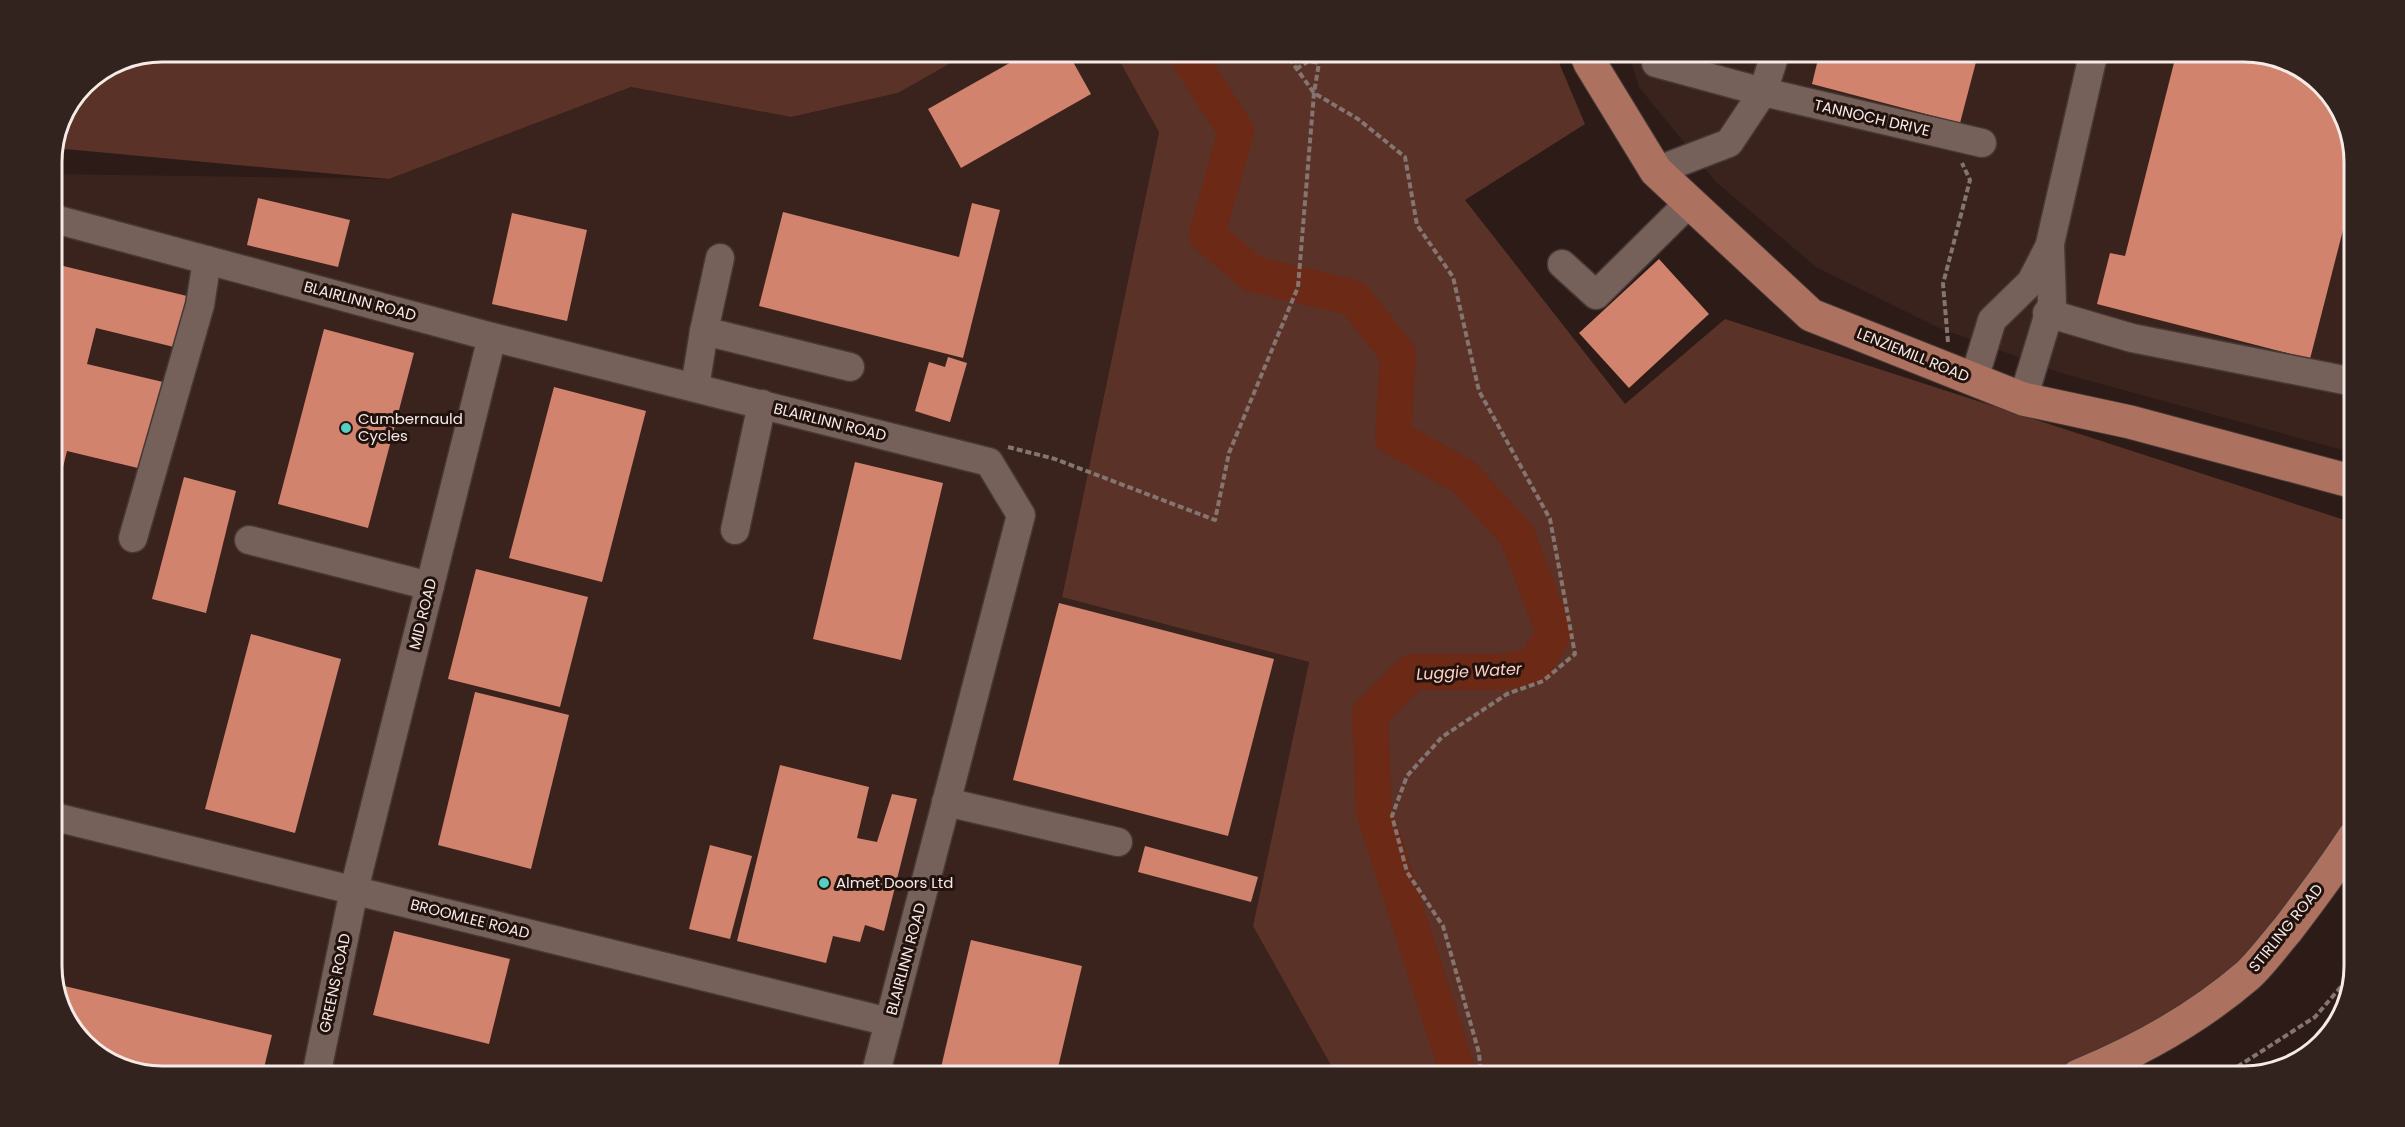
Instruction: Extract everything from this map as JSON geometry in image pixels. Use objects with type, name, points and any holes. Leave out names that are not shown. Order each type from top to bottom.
[{"type":"main road","name":"LENZIEMILL ROAD","points":[[1590,62],[1656,171],[1811,315],[2023,399],[2130,422],[2343,480]]},
{"type":"main road","name":"STIRLING ROAD","points":[[2100,1066],[2140,1048],[2194,1016],[2248,974],[2268,954],[2344,852]]},
{"type":"street","points":[[1656,171],[1729,143],[1763,92],[1773,62]]},
{"type":"street","points":[[1962,375],[1992,320],[2031,282],[2049,248],[2091,62]]},
{"type":"street","name":"TANNOCH DRIVE","points":[[1656,63],[1763,92],[1982,143]]},
{"type":"street","points":[[1562,264],[1596,294],[1690,202]]},
{"type":"street","name":"BLAIRLINN ROAD","points":[[62,221],[492,337],[989,462],[1021,514],[878,1066]]},
{"type":"street","points":[[2023,399],[2047,313],[2052,303],[2050,245],[2049,248]]},
{"type":"street","points":[[695,387],[704,331],[720,258]]},
{"type":"street","points":[[134,538],[200,305],[207,260]]},
{"type":"street","points":[[2047,313],[2132,338],[2343,380]]},
{"type":"street","points":[[704,331],[850,367]]},
{"type":"street","name":"MID ROAD","points":[[354,890],[492,337]]},
{"type":"street","points":[[735,530],[762,404]]},
{"type":"street","points":[[249,540],[430,586]]},
{"type":"street","points":[[946,802],[1118,842]]},
{"type":"street","name":"BROOMLEE ROAD","points":[[62,819],[890,1022]]},
{"type":"street","name":"GREENS ROAD","points":[[318,1066],[354,890]]},
{"type":"path","points":[[1291,62],[1314,93],[1358,119],[1405,157],[1417,225],[1453,277],[1479,391],[1550,519],[1575,654],[1543,681],[1507,694],[1442,737],[1407,776],[1392,816],[1407,872],[1443,926],[1479,1053],[1480,1066]]},
{"type":"path","points":[[1296,69],[1307,62]]},
{"type":"path","points":[[989,462],[1006,447],[1055,459],[1215,520],[1229,453],[1298,287],[1318,63],[1314,62]]},
{"type":"path","points":[[1948,136],[1970,180],[1943,284],[1962,375]]},
{"type":"path","points":[[2239,1066],[2315,1017],[2342,986]]},
{"type":"shaded area","points":[[953,62],[1120,62],[1159,131],[1062,596],[1309,662],[1253,926],[1331,1066],[162,1066],[142,1064],[123,1058],[101,1045],[82,1026],[69,1004],[62,972],[62,174],[389,179],[631,87],[791,117],[898,93]]},
{"type":"shaded area","points":[[953,62],[898,93],[791,117],[631,87],[389,179],[63,149],[72,117],[82,101],[106,78],[142,63]]},
{"type":"shaded area","points":[[1120,62],[1559,62],[1585,124],[1465,200],[1625,404],[1725,319],[2343,520],[2344,820],[2331,850],[2270,937],[2199,1002],[2130,1047],[2081,1066],[1331,1066],[1253,926],[1309,662],[1062,597],[1159,132]]},
{"type":"shaded area","points":[[1631,62],[2243,62],[2263,63],[2282,69],[2309,86],[2319,96],[2333,117],[2342,142],[2343,450],[2061,373],[1937,327],[1816,267],[1716,182],[1639,87]]},
{"type":"building","points":[[1011,62],[1073,62],[1091,94],[961,168],[928,109]]},
{"type":"building","points":[[1817,62],[1976,62],[1960,123],[1812,84]]},
{"type":"building","points":[[2174,62],[2263,63],[2293,75],[2309,86],[2327,106],[2342,142],[2343,230],[2310,359],[2097,304],[2110,253],[2125,256]]},
{"type":"building","points":[[258,198],[350,220],[338,267],[247,245]]},
{"type":"building","points":[[972,203],[1000,210],[963,358],[759,306],[783,212],[959,257]]},
{"type":"building","points":[[512,213],[587,230],[567,321],[492,304]]},
{"type":"building","points":[[1659,259],[1709,314],[1629,388],[1579,333]]},
{"type":"building","points":[[62,266],[187,296],[174,347],[96,328],[87,364],[163,382],[142,469],[67,451],[62,471]]},
{"type":"building","name":"Cumbernauld Cycles","points":[[324,329],[414,353],[368,528],[278,504]]},
{"type":"building","points":[[948,357],[967,363],[950,422],[915,411],[929,362],[945,367]]},
{"type":"building","points":[[554,387],[646,411],[602,582],[509,558]]},
{"type":"building","points":[[855,462],[943,483],[901,660],[813,639]]},
{"type":"building","points":[[184,477],[236,491],[206,613],[152,599]]},
{"type":"building","points":[[476,569],[588,597],[560,707],[448,679]]},
{"type":"building","points":[[1059,603],[1274,659],[1228,836],[1013,780]]},
{"type":"building","points":[[251,634],[341,659],[295,833],[205,809]]},
{"type":"building","points":[[475,692],[569,715],[531,869],[438,845]]},
{"type":"building","name":"Almet Doors Ltd","points":[[780,765],[869,787],[857,838],[877,842],[892,794],[917,799],[884,931],[865,925],[860,942],[833,936],[826,963],[737,941]]},
{"type":"building","points":[[710,845],[752,856],[730,939],[689,929]]},
{"type":"building","points":[[1145,846],[1258,877],[1251,902],[1138,872]]},
{"type":"building","points":[[394,931],[510,959],[489,1044],[373,1015]]},
{"type":"building","points":[[971,940],[1082,966],[1058,1066],[941,1066]]},
{"type":"building","points":[[64,986],[272,1035],[264,1066],[142,1064],[112,1052],[91,1036],[69,1004]]},
{"type":"waterway","name":"Luggie Water","points":[[1192,62],[1236,131],[1207,235],[1253,274],[1354,298],[1398,354],[1393,437],[1464,477],[1517,535],[1554,632],[1535,666],[1501,672],[1412,672],[1370,714],[1374,811],[1456,1066]]},
{"type":"place","name":"Cumbernauld Cycles","points":[[346,428]]},
{"type":"place","name":"Almet Doors Ltd","points":[[824,883]]}]
